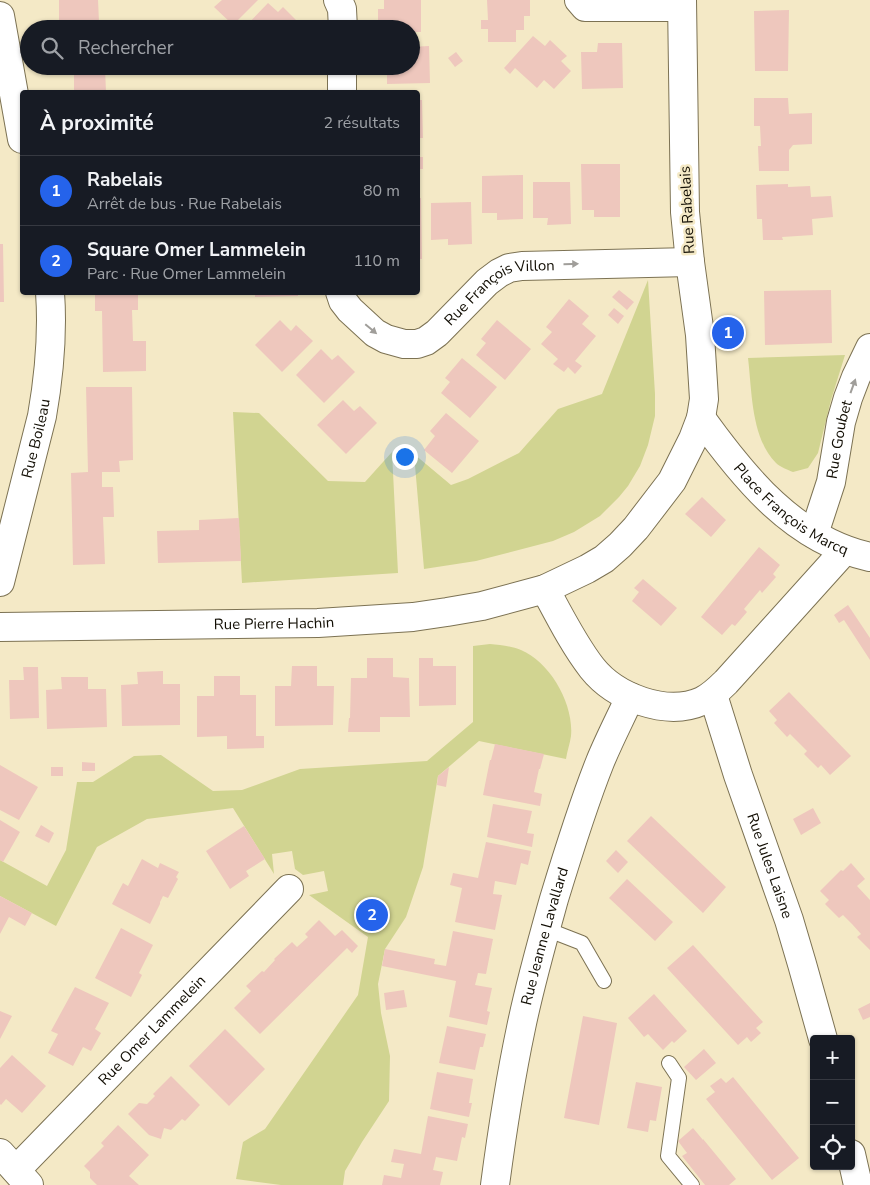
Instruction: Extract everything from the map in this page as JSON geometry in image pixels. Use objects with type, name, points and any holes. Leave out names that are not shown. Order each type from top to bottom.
[{"type":"street","points":[[338,0],[342,8],[343,20]]},
{"type":"street","points":[[579,0],[586,7],[682,4]]},
{"type":"street","name":"Rue Rabelais","points":[[682,4],[685,212],[700,335],[704,399],[701,418]]},
{"type":"street","points":[[0,16],[20,127]]},
{"type":"street","points":[[342,75],[342,90]]},
{"type":"street","name":"Rue François Villon","points":[[341,295],[350,310],[375,333],[386,339],[404,344],[417,344],[426,341],[437,333],[487,282],[509,268],[522,266],[690,262]]},
{"type":"street","name":"Rue Boileau","points":[[0,582],[43,409],[52,315],[50,295]]},
{"type":"street","name":"Rue Goubet","points":[[814,534],[831,482],[841,422],[856,377],[870,348]]},
{"type":"street","points":[[544,589],[604,559],[636,528],[672,481],[693,439],[701,418]]},
{"type":"street","name":"Place François Marcq","points":[[544,589],[592,668],[602,678],[630,697],[651,704],[668,706],[689,705],[713,695],[857,553],[814,534],[778,508],[730,458],[701,418]]},
{"type":"street","name":"Rue Pierre Hachin","points":[[0,627],[349,622],[413,617],[482,606],[544,589]]},
{"type":"street","name":"Rue Jules Laisne","points":[[713,695],[738,775],[788,920],[822,1035]]},
{"type":"street","name":"Rue Jeanne Lavallard","points":[[495,1185],[504,1117],[520,1029],[546,929],[572,839],[589,790],[600,761],[630,697]]},
{"type":"street","name":"Rue Omer Lammelein","points":[[15,1169],[289,889]]},
{"type":"street","points":[[855,1170],[858,1185]]},
{"type":"lane","points":[[546,929],[582,943],[604,981]]},
{"type":"lane","points":[[669,1063],[679,1078],[668,1156],[692,1185]]},
{"type":"green space","points":[[648,280],[655,416],[648,445],[640,466],[628,486],[600,516],[574,532],[553,541],[476,561],[424,569],[414,454],[451,485],[468,479],[519,453],[558,409],[602,394]]},
{"type":"green space","points":[[845,355],[831,400],[818,453],[808,468],[793,472],[782,467],[768,453],[757,427],[748,358]]},
{"type":"green space","points":[[233,412],[259,413],[328,481],[365,482],[392,452],[398,573],[242,583]]},
{"type":"green space","points":[[490,644],[521,650],[532,656],[550,674],[558,686],[569,711],[571,724],[571,736],[566,759],[479,741],[438,776],[423,867],[406,917],[385,949],[378,984],[381,1013],[390,1056],[389,1101],[345,1171],[343,1185],[281,1185],[236,1179],[243,1142],[265,1129],[358,995],[368,937],[309,895],[328,891],[324,871],[303,875],[295,869],[292,851],[272,854],[274,874],[233,808],[147,819],[97,847],[56,926],[0,896],[0,860],[47,886],[66,850],[77,782],[93,782],[134,756],[161,755],[213,791],[242,790],[300,769],[427,761],[473,722],[473,646]]},
{"type":"building","points":[[59,0],[98,0],[99,20],[59,20]]},
{"type":"building","points":[[222,0],[258,0],[238,20],[228,20],[214,7]]},
{"type":"building","points":[[384,0],[421,0],[421,32],[420,20],[378,20],[378,9],[384,9]]},
{"type":"building","points":[[487,0],[530,0],[530,16],[524,16],[524,30],[516,30],[516,42],[488,42],[488,29],[481,29],[481,20],[488,20]]},
{"type":"building","points":[[268,3],[278,12],[283,7],[296,20],[252,20]]},
{"type":"building","points":[[789,10],[788,71],[755,71],[754,11]]},
{"type":"building","points":[[533,36],[545,46],[550,40],[567,56],[561,61],[571,71],[554,89],[544,80],[537,88],[515,68],[510,74],[504,68]]},
{"type":"building","points":[[598,43],[622,43],[623,88],[582,89],[581,52],[597,52]]},
{"type":"building","points":[[420,46],[429,46],[430,83],[387,84],[387,75],[420,75]]},
{"type":"building","points":[[456,52],[463,61],[455,67],[448,58]]},
{"type":"building","points":[[74,75],[105,75],[106,90],[74,90]]},
{"type":"building","points":[[754,98],[788,98],[789,114],[812,113],[812,144],[793,145],[789,150],[789,171],[759,171],[758,146],[761,146],[760,126],[754,126]]},
{"type":"building","points":[[420,100],[422,100],[423,138],[420,138]]},
{"type":"building","points":[[420,157],[423,157],[423,169],[420,169]]},
{"type":"building","points":[[581,164],[620,164],[620,217],[594,217],[594,210],[582,210]]},
{"type":"building","points":[[523,175],[523,219],[497,220],[497,213],[482,213],[482,176]]},
{"type":"building","points":[[533,182],[570,182],[571,224],[547,225],[548,218],[533,218]]},
{"type":"building","points":[[788,184],[788,187],[810,186],[811,197],[831,196],[833,217],[812,219],[813,235],[782,237],[783,240],[763,240],[762,219],[757,219],[756,185]]},
{"type":"building","points":[[420,198],[421,198],[422,259],[420,259]]},
{"type":"building","points":[[471,202],[472,244],[448,245],[448,239],[431,240],[431,203]]},
{"type":"building","points":[[0,244],[3,244],[4,302],[0,302]]},
{"type":"building","points":[[619,290],[634,302],[627,310],[612,297]]},
{"type":"building","points":[[831,290],[832,343],[765,345],[764,291]]},
{"type":"building","points":[[95,295],[138,295],[138,310],[132,310],[133,341],[146,341],[146,371],[103,372],[102,311],[95,311]]},
{"type":"building","points":[[255,295],[298,295],[298,296],[255,297]]},
{"type":"building","points":[[569,299],[589,316],[582,324],[596,336],[575,361],[582,366],[575,374],[568,367],[564,372],[553,364],[558,359],[541,344],[552,332],[546,327]]},
{"type":"building","points":[[614,308],[624,316],[618,324],[608,315]]},
{"type":"building","points":[[280,320],[291,331],[296,325],[313,341],[282,372],[255,345]]},
{"type":"building","points":[[497,320],[531,349],[505,380],[476,355],[486,343],[481,339]]},
{"type":"building","points":[[321,349],[332,360],[338,355],[355,372],[324,403],[296,375]]},
{"type":"building","points":[[462,358],[497,387],[470,418],[441,393],[450,382],[445,378]]},
{"type":"building","points":[[86,387],[132,387],[133,460],[119,461],[120,472],[102,472],[102,487],[113,487],[114,517],[103,517],[105,564],[73,565],[71,473],[88,472]]},
{"type":"building","points":[[343,400],[354,411],[360,406],[377,423],[346,454],[317,425]]},
{"type":"building","points":[[446,413],[479,441],[452,473],[424,450],[435,436],[430,431]]},
{"type":"building","points":[[702,497],[726,520],[711,537],[685,514]]},
{"type":"building","points":[[239,518],[241,561],[158,563],[157,531],[199,530],[199,520]]},
{"type":"building","points":[[759,547],[780,565],[773,574],[776,577],[762,593],[760,590],[744,609],[747,612],[735,626],[732,624],[722,635],[701,617]]},
{"type":"building","points":[[643,579],[677,608],[661,626],[632,601],[639,592],[634,588]]},
{"type":"building","points":[[848,605],[870,638],[870,660],[844,620],[839,623],[834,615]]},
{"type":"building","points":[[367,658],[393,658],[393,677],[409,678],[410,717],[380,717],[380,732],[348,732],[351,678],[367,678]]},
{"type":"building","points":[[419,658],[433,658],[433,666],[456,666],[456,705],[419,706]]},
{"type":"building","points":[[292,666],[317,666],[317,686],[334,686],[333,725],[275,726],[275,686],[291,686]]},
{"type":"building","points":[[23,667],[38,667],[39,718],[10,719],[9,680],[24,680]]},
{"type":"building","points":[[163,671],[163,684],[180,684],[180,725],[122,726],[121,685],[138,684],[137,672]]},
{"type":"building","points":[[214,676],[240,676],[240,695],[256,695],[256,736],[264,736],[264,748],[227,749],[227,736],[197,737],[197,696],[214,696]]},
{"type":"building","points":[[61,677],[88,677],[88,689],[106,689],[107,727],[47,729],[46,690],[62,689]]},
{"type":"building","points":[[789,692],[851,756],[830,775],[821,765],[818,768],[804,754],[807,751],[790,734],[787,737],[774,723],[777,720],[769,711]]},
{"type":"building","points":[[495,744],[544,754],[534,792],[542,794],[540,806],[483,795]]},
{"type":"building","points":[[82,762],[95,763],[95,771],[82,771]]},
{"type":"building","points":[[0,765],[38,787],[19,820],[0,810]]},
{"type":"building","points":[[51,767],[63,767],[63,776],[51,776]]},
{"type":"building","points":[[449,767],[446,787],[437,785],[438,776]]},
{"type":"building","points":[[493,804],[532,811],[527,833],[534,834],[532,847],[487,837]]},
{"type":"building","points":[[813,808],[821,823],[801,835],[793,819]]},
{"type":"building","points":[[651,816],[726,887],[703,913],[627,841]]},
{"type":"building","points":[[0,820],[20,832],[3,862],[0,860]]},
{"type":"building","points":[[41,825],[54,833],[49,843],[35,836]]},
{"type":"building","points":[[244,826],[265,859],[246,871],[249,876],[230,889],[206,851]]},
{"type":"building","points":[[486,842],[531,851],[528,865],[521,863],[516,885],[495,881],[493,894],[502,895],[495,930],[455,922],[462,888],[450,885],[453,873],[478,878]]},
{"type":"building","points":[[616,850],[628,862],[618,873],[606,861]]},
{"type":"building","points":[[142,859],[158,868],[160,863],[179,872],[176,877],[178,879],[168,898],[163,896],[150,924],[112,904],[123,883],[128,886]]},
{"type":"building","points":[[851,863],[865,879],[857,886],[870,900],[870,950],[857,937],[861,934],[852,924],[843,915],[839,918],[825,904],[829,900],[820,891],[841,870],[843,871]]},
{"type":"building","points":[[627,879],[673,922],[655,941],[609,898]]},
{"type":"building","points":[[0,896],[32,913],[25,926],[9,917],[0,934]]},
{"type":"building","points":[[319,920],[335,936],[342,930],[358,946],[352,953],[347,948],[260,1034],[234,1008],[251,991],[246,986],[262,971],[264,972],[274,959],[292,942],[297,947],[308,937],[305,934]]},
{"type":"building","points":[[121,928],[153,945],[139,973],[142,975],[131,997],[95,978]]},
{"type":"building","points":[[453,931],[493,939],[486,974],[478,973],[475,985],[492,988],[487,1011],[490,1012],[487,1025],[449,1017],[456,981],[382,966],[385,949],[435,959],[434,964],[446,966]]},
{"type":"building","points":[[693,945],[763,1022],[756,1028],[761,1033],[751,1042],[747,1037],[738,1045],[667,968]]},
{"type":"building","points":[[75,987],[109,1003],[95,1029],[101,1033],[91,1051],[83,1047],[73,1066],[48,1053],[58,1034],[51,1031]]},
{"type":"building","points":[[404,990],[407,1007],[386,1010],[384,993]]},
{"type":"building","points":[[654,994],[687,1031],[663,1050],[648,1034],[644,1037],[628,1018]]},
{"type":"building","points":[[870,1003],[870,1017],[863,1020],[858,1009]]},
{"type":"building","points":[[0,1011],[12,1016],[0,1039]]},
{"type":"building","points":[[583,1016],[617,1023],[599,1125],[564,1118]]},
{"type":"building","points":[[447,1026],[486,1034],[483,1047],[480,1047],[475,1070],[439,1063]]},
{"type":"building","points":[[225,1029],[265,1069],[229,1106],[189,1066]]},
{"type":"building","points":[[704,1049],[716,1063],[696,1080],[684,1067]]},
{"type":"building","points":[[12,1055],[46,1086],[22,1113],[6,1099],[0,1104],[0,1068]]},
{"type":"building","points":[[437,1072],[473,1079],[469,1103],[472,1103],[469,1117],[430,1109]]},
{"type":"building","points":[[171,1076],[200,1105],[185,1121],[182,1119],[171,1130],[164,1128],[161,1139],[149,1135],[128,1114],[139,1103],[147,1104],[155,1096],[153,1094]]},
{"type":"building","points":[[733,1077],[799,1158],[772,1180],[706,1099],[715,1092],[710,1086],[721,1078],[726,1083]]},
{"type":"building","points":[[636,1082],[662,1087],[656,1121],[650,1120],[648,1132],[627,1128]]},
{"type":"building","points":[[428,1116],[468,1124],[465,1138],[462,1137],[457,1161],[436,1157],[433,1170],[443,1172],[440,1185],[382,1185],[384,1175],[401,1178],[404,1164],[391,1162],[394,1149],[421,1154]]},
{"type":"building","points":[[118,1125],[149,1155],[129,1176],[139,1185],[97,1185],[90,1178],[90,1172],[84,1166],[104,1146],[101,1143]]},
{"type":"building","points":[[693,1128],[736,1179],[729,1185],[705,1185],[682,1156],[687,1153],[678,1141]]},
{"type":"place","name":"Rabelais","points":[[728,333]]},
{"type":"place","name":"Square Omer Lammelein","points":[[372,915]]}]
